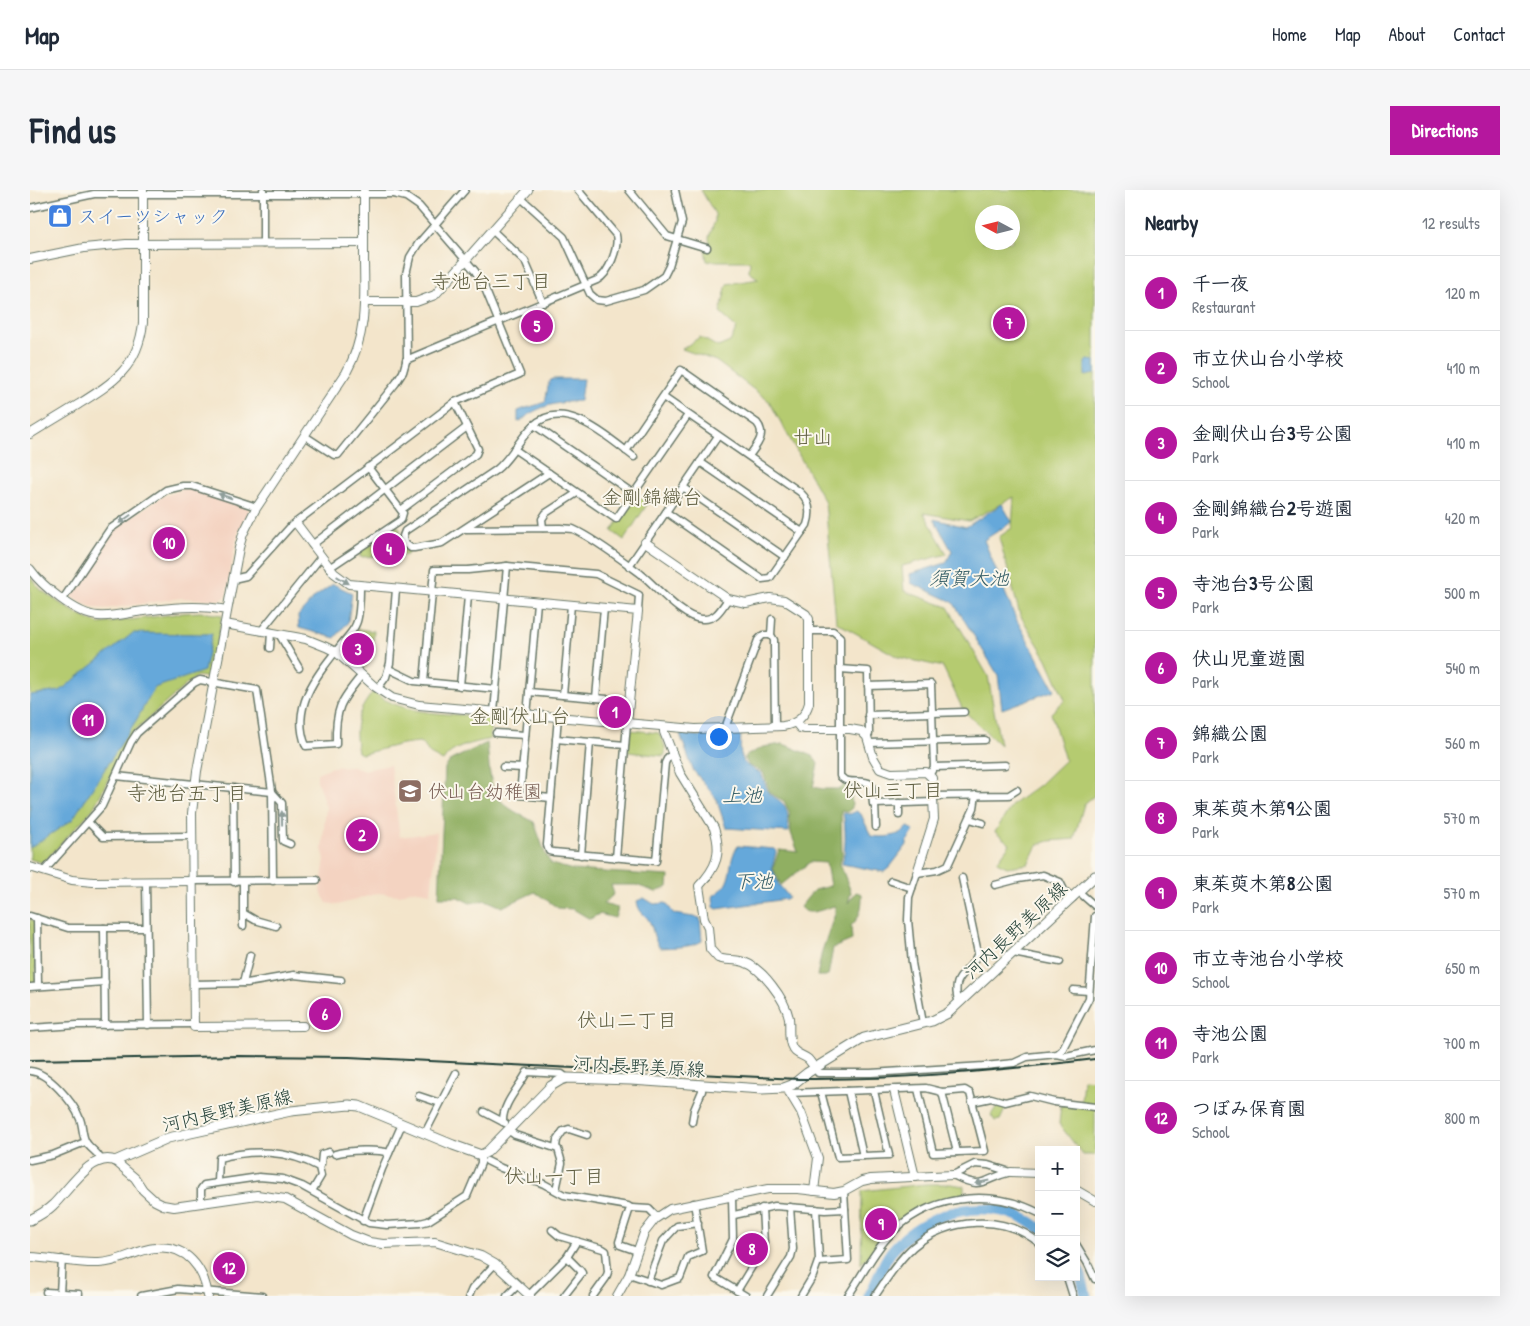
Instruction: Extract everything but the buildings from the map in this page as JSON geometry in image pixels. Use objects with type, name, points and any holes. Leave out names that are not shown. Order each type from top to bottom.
[{"type":"main road","name":"河内長野美原線","points":[[101,1160],[110,1159],[115,1161],[168,1138],[302,1109],[349,1105],[359,1106],[484,1158],[507,1126],[551,1086],[567,1078],[788,1090],[815,1068],[864,1038],[924,1023],[943,1016],[1013,954],[1095,876]]},
{"type":"main road","points":[[30,1220],[53,1206],[82,1173],[101,1160]]},
{"type":"street","points":[[305,436],[336,456],[340,454],[396,383],[403,372],[406,360],[407,266],[410,257],[418,244],[465,190]]},
{"type":"street","points":[[364,302],[423,301],[435,295],[528,190]]},
{"type":"street","points":[[406,360],[585,285],[604,275],[616,248],[617,239],[613,230],[578,190]]},
{"type":"street","points":[[629,190],[668,236],[707,248]]},
{"type":"street","points":[[521,198],[564,237],[585,285],[593,297],[606,301],[644,290],[660,280],[667,272],[682,219],[675,190]]},
{"type":"street","points":[[30,208],[94,192],[364,192],[394,194],[406,197],[419,206],[466,261],[484,286],[520,374],[455,402],[296,523],[284,533],[246,576],[233,579]]},
{"type":"street","points":[[30,434],[108,386],[122,373],[131,360],[140,338],[143,323],[143,192]]},
{"type":"street","points":[[263,192],[263,244]]},
{"type":"street","points":[[193,1024],[192,813],[195,784],[239,548],[243,534],[257,507],[340,383],[354,358],[361,336],[364,302],[364,192]]},
{"type":"street","points":[[493,231],[525,261],[543,303]]},
{"type":"street","points":[[30,259],[102,245],[364,243]]},
{"type":"street","points":[[626,451],[681,370],[757,422],[760,426],[760,441],[749,456]]},
{"type":"street","points":[[663,397],[805,496],[809,505],[807,525],[770,578],[762,579],[666,512]]},
{"type":"street","points":[[401,510],[476,454],[478,449],[455,402]]},
{"type":"street","points":[[514,450],[616,520],[688,414]]},
{"type":"street","points":[[549,473],[442,543],[434,546],[411,548],[406,545],[403,539],[405,530],[495,471],[534,425],[543,419],[555,416],[574,417],[634,457]]},
{"type":"street","points":[[534,425],[634,494]]},
{"type":"street","points":[[312,545],[467,427]]},
{"type":"street","points":[[629,566],[718,436]]},
{"type":"street","points":[[700,462],[802,532]]},
{"type":"street","points":[[329,568],[401,520],[403,513],[368,467]]},
{"type":"street","points":[[63,599],[110,529],[166,490],[192,486],[257,507]]},
{"type":"street","points":[[683,487],[785,557]]},
{"type":"street","points":[[542,528],[542,519],[546,514],[577,493]]},
{"type":"street","points":[[478,520],[478,526],[482,528]]},
{"type":"street","points":[[296,523],[329,568],[344,582],[360,586],[396,590],[638,611]]},
{"type":"street","points":[[464,529],[573,529],[629,566],[647,579],[668,599],[698,619],[714,617],[728,599]]},
{"type":"street","points":[[225,624],[316,642],[335,652],[392,698],[409,703],[695,729],[790,725],[796,722],[805,714],[809,703],[808,615],[784,600],[770,598],[746,603],[728,599],[645,542]]},
{"type":"street","points":[[261,631],[321,557]]},
{"type":"street","points":[[494,712],[507,566]]},
{"type":"street","points":[[424,682],[434,570],[468,570],[507,566],[596,574],[639,596],[616,858]]},
{"type":"street","points":[[30,570],[41,583],[79,610],[90,615],[99,616],[179,607],[227,610]]},
{"type":"street","points":[[360,586],[356,625],[316,676],[305,701],[301,735],[306,746],[336,744],[336,720],[340,706],[348,691],[362,675]]},
{"type":"street","points":[[378,688],[389,669],[396,590]]},
{"type":"street","points":[[460,686],[468,596]]},
{"type":"street","points":[[537,602],[520,795],[551,798]]},
{"type":"street","points":[[562,695],[571,605]]},
{"type":"street","points":[[596,698],[604,608]]},
{"type":"street","points":[[772,619],[771,635],[774,640],[774,726]]},
{"type":"street","points":[[809,631],[833,631],[839,634],[841,640],[840,776],[848,782],[867,782],[871,784],[873,804],[875,804],[876,827]]},
{"type":"street","points":[[270,648],[275,633]]},
{"type":"street","points":[[275,633],[299,668]]},
{"type":"street","points":[[725,728],[758,640],[763,635],[771,635]]},
{"type":"street","points":[[389,669],[407,678],[424,682],[496,689]]},
{"type":"street","points":[[840,669],[868,671],[868,740]]},
{"type":"street","points":[[44,871],[102,806],[131,742],[138,732],[194,683],[200,680],[256,690],[272,792],[273,881]]},
{"type":"street","points":[[868,686],[931,684],[934,819],[908,901],[910,952],[924,1023]]},
{"type":"street","points":[[529,692],[629,701]]},
{"type":"street","points":[[868,715],[964,712]]},
{"type":"street","points":[[558,717],[547,845],[549,851],[656,861],[665,763],[668,757],[672,755]]},
{"type":"street","points":[[796,722],[802,729],[858,730],[868,740],[876,763],[883,771],[891,773],[1005,765]]},
{"type":"street","points":[[664,727],[664,732],[680,773],[711,823],[717,837],[718,848],[712,870],[699,886],[704,919],[708,927],[710,949],[718,958],[737,960],[752,965],[770,983],[787,1011],[790,1025],[790,1045],[794,1051],[808,1059],[818,1073],[936,1070],[1014,1063],[1027,1057],[1057,1054],[1066,1056],[1095,1050]]},
{"type":"street","points":[[496,733],[525,736]]},
{"type":"street","points":[[556,739],[625,745]]},
{"type":"street","points":[[868,740],[933,742],[984,740]]},
{"type":"street","points":[[581,854],[590,742]]},
{"type":"street","points":[[504,767],[523,768]]},
{"type":"street","points":[[116,776],[272,792],[282,803],[283,841],[290,844]]},
{"type":"street","points":[[233,788],[234,882]]},
{"type":"street","points":[[875,804],[1009,795],[1017,790]]},
{"type":"street","points":[[918,873],[937,870],[948,865],[970,819],[976,796]]},
{"type":"street","points":[[899,803],[899,815]]},
{"type":"street","points":[[970,819],[984,824]]},
{"type":"street","points":[[88,822],[103,837],[191,836]]},
{"type":"street","points":[[30,866],[72,880],[93,882],[317,880]]},
{"type":"street","points":[[995,885],[1043,875],[1060,882],[1064,890],[1095,906]]},
{"type":"street","points":[[959,1003],[955,985],[958,978],[978,953],[962,878]]},
{"type":"street","points":[[891,881],[912,888]]},
{"type":"street","points":[[146,882],[148,1025]]},
{"type":"street","points":[[243,882],[243,926]]},
{"type":"street","points":[[243,913],[255,920],[276,926]]},
{"type":"street","points":[[1057,1054],[1062,1050],[1089,998],[1094,957],[1095,916]]},
{"type":"street","points":[[38,986],[33,917],[68,928],[146,928]]},
{"type":"street","points":[[104,928],[105,1025]]},
{"type":"street","points":[[1013,954],[1060,962]]},
{"type":"street","points":[[243,983],[250,955]]},
{"type":"street","points":[[193,984],[243,983],[294,975],[340,980]]},
{"type":"street","points":[[30,987],[104,982]]},
{"type":"street","points":[[1073,990],[1089,991]]},
{"type":"street","points":[[30,1028],[193,1024],[194,1026],[204,1027],[303,1026]]},
{"type":"street","points":[[30,1071],[41,1074],[68,1099],[80,1120],[85,1142],[97,1152],[101,1160]]},
{"type":"street","points":[[556,1190],[562,1163],[559,1151],[556,1147],[515,1135],[507,1126],[502,1116],[527,1072],[562,1074],[567,1078]]},
{"type":"street","points":[[425,1133],[456,1073]]},
{"type":"street","points":[[692,1122],[694,1110],[702,1091],[702,1085]]},
{"type":"street","points":[[788,1090],[821,1092],[926,1088],[942,1092],[965,1090],[970,1093],[984,1152],[932,1153],[918,1089]]},
{"type":"street","points":[[788,1090],[801,1112],[818,1158],[814,1191]]},
{"type":"street","points":[[894,1090],[915,1176]]},
{"type":"street","points":[[848,1091],[863,1156]]},
{"type":"street","points":[[821,1092],[838,1157],[889,1155],[874,1091]]},
{"type":"street","points":[[942,1092],[957,1152]]},
{"type":"street","points":[[419,1096],[440,1104]]},
{"type":"street","points":[[972,1102],[991,1098],[1005,1102],[1030,1096],[1054,1102],[1095,1107]]},
{"type":"street","points":[[484,1112],[507,1126]]},
{"type":"street","points":[[363,1221],[402,1124]]},
{"type":"street","points":[[556,1147],[557,1140],[563,1131],[569,1129],[587,1134]]},
{"type":"street","points":[[30,1160],[53,1155],[85,1142]]},
{"type":"street","points":[[312,1192],[321,1176],[319,1167],[322,1154],[376,1150],[389,1153]]},
{"type":"street","points":[[218,1182],[219,1158],[259,1152],[287,1155],[319,1167]]},
{"type":"street","points":[[201,1203],[201,1189],[206,1184],[271,1177],[296,1183],[363,1221],[387,1225],[420,1223],[428,1221],[467,1196],[484,1158],[564,1194],[631,1208],[649,1208],[657,1217]]},
{"type":"street","points":[[115,1161],[135,1178],[143,1190],[160,1204],[174,1207],[257,1195],[274,1196],[290,1200],[351,1235],[369,1242],[382,1244],[435,1242],[481,1256],[496,1264],[529,1296],[567,1258],[577,1241]]},
{"type":"street","points":[[617,1296],[629,1274],[644,1233],[657,1217],[670,1209],[768,1188],[798,1189],[834,1194],[862,1181],[871,1179],[953,1175],[975,1164],[988,1165],[1011,1172]]},
{"type":"street","points":[[953,1175],[965,1181],[980,1184],[1011,1172],[1035,1172]]},
{"type":"street","points":[[819,1262],[848,1260],[844,1191]]},
{"type":"street","points":[[1078,1191],[1095,1202]]},
{"type":"street","points":[[732,1197],[734,1215],[732,1245],[714,1277],[746,1296]]},
{"type":"street","points":[[848,1296],[888,1238],[909,1219],[929,1208],[956,1200],[989,1198],[1012,1202],[1035,1211]]},
{"type":"street","points":[[629,1274],[660,1286],[680,1278],[688,1257],[702,1251],[694,1204]]},
{"type":"street","points":[[734,1215],[775,1206],[826,1210],[845,1208]]},
{"type":"street","points":[[767,1296],[791,1257],[793,1249],[790,1207]]},
{"type":"street","points":[[631,1208],[619,1242],[620,1245],[637,1251]]},
{"type":"street","points":[[737,1291],[764,1244],[762,1208]]},
{"type":"street","points":[[801,1296],[819,1262],[816,1209]]},
{"type":"street","points":[[875,1296],[912,1248],[939,1230],[977,1222],[992,1223],[1021,1232],[1035,1241]]},
{"type":"street","points":[[648,1281],[663,1241],[677,1226],[698,1223]]},
{"type":"street","points":[[552,1230],[559,1236],[606,1251],[608,1272],[593,1296]]},
{"type":"street","points":[[30,1257],[90,1263],[113,1262],[154,1248],[171,1249],[182,1253],[196,1263],[202,1272],[207,1293]]},
{"type":"street","points":[[1080,1251],[1095,1279]]},
{"type":"street","points":[[564,1296],[582,1273],[567,1258]]},
{"type":"street","points":[[60,1293],[62,1259]]},
{"type":"street","points":[[469,1296],[472,1289],[496,1264]]},
{"type":"street","points":[[1068,1281],[1073,1296]]},
{"type":"street","points":[[507,1296],[518,1285]]},
{"type":"street","points":[[141,1296],[178,1289],[207,1293],[262,1296]]},
{"type":"street","points":[[46,1292],[80,1294]]},
{"type":"shaded area","points":[[184,489],[196,489],[247,507],[249,511],[239,530],[226,596],[221,600],[181,598],[106,609],[84,604],[69,595],[108,535],[162,497]]},
{"type":"shaded area","points":[[390,765],[400,837],[437,832],[431,893],[412,890],[400,895],[378,893],[338,905],[327,903],[320,891],[325,859],[322,849],[326,807],[317,781],[317,773],[332,767],[352,766],[364,770]]},
{"type":"green space","points":[[701,190],[1095,190],[1095,795],[1084,804],[1074,839],[1049,841],[1037,845],[1028,864],[1007,867],[997,862],[1010,844],[995,832],[1012,805],[1039,785],[1065,760],[1051,713],[1065,700],[1047,659],[1020,615],[999,537],[1012,528],[1014,497],[969,521],[924,513],[947,554],[902,566],[904,591],[948,607],[988,676],[1000,745],[963,710],[943,667],[898,657],[836,622],[825,502],[769,401],[716,361],[682,349],[700,337],[718,347],[730,342],[737,328],[720,313],[727,284],[759,279],[749,272],[750,261],[707,261],[705,249],[710,248],[709,237],[715,221],[715,214]]},
{"type":"green space","points":[[636,495],[648,503],[624,540],[612,531]]},
{"type":"green space","points":[[397,525],[400,530],[399,541],[409,550],[407,555],[360,557],[360,551]]},
{"type":"green space","points":[[30,577],[41,590],[58,602],[99,624],[183,613],[200,612],[222,615],[211,678],[197,676],[133,732],[93,809],[43,863],[30,859]]},
{"type":"green space","points":[[357,629],[374,631],[370,660],[365,668],[342,649]]},
{"type":"green space","points":[[373,692],[399,706],[414,710],[491,717],[490,739],[457,749],[443,761],[430,754],[423,744],[419,742],[402,744],[362,754],[358,752],[356,727],[363,706]]},
{"type":"green space","points":[[631,730],[659,733],[665,747],[664,756],[628,752]]},
{"type":"green space","points":[[487,743],[492,785],[498,797],[505,805],[534,822],[551,864],[573,870],[669,876],[668,887],[656,892],[636,885],[611,885],[614,894],[603,904],[618,908],[615,918],[599,914],[590,919],[573,909],[558,908],[535,892],[502,907],[486,900],[470,903],[458,897],[439,897],[445,768],[451,760]]},
{"type":"green space","points":[[783,744],[813,756],[818,764],[813,787],[841,789],[844,784],[851,789],[852,808],[847,812],[841,811],[842,855],[840,864],[851,892],[848,903],[856,892],[862,894],[862,903],[859,915],[851,926],[852,940],[833,948],[828,976],[817,976],[822,951],[835,914],[835,906],[812,912],[807,912],[800,907],[814,890],[830,886],[826,863],[810,862],[781,885],[773,868],[779,850],[798,852],[791,833],[789,811],[784,801],[770,793],[763,772],[749,766],[744,757],[763,747]]},
{"type":"green space","points":[[30,918],[35,923],[36,981],[33,984],[30,984]]},
{"type":"green space","points":[[1083,1079],[1095,1080],[1095,1105],[1081,1103]]},
{"type":"green space","points":[[999,1103],[1008,1103],[1000,1120],[995,1121],[991,1115]]},
{"type":"green space","points":[[1061,1104],[1095,1108],[1095,1155],[1083,1155],[1080,1151],[1080,1146],[1076,1146],[1059,1124]]},
{"type":"green space","points":[[926,1184],[964,1186],[964,1196],[937,1202],[922,1208],[885,1238],[861,1264],[862,1191]]},
{"type":"water","points":[[1088,360],[1095,361],[1095,374],[1085,376],[1085,362]]},
{"type":"water","points":[[552,379],[583,379],[580,401],[543,407],[518,422],[518,411],[545,402],[549,382]]},
{"type":"water","name":"須賀大池","points":[[1002,504],[1012,522],[984,540],[1015,617],[1055,690],[1002,709],[998,675],[953,602],[911,583],[910,574],[946,563],[952,551],[934,519],[966,527]]},
{"type":"water","points":[[333,584],[352,593],[348,622],[335,638],[299,628],[298,616],[315,597]]},
{"type":"water","points":[[133,633],[212,634],[204,671],[154,688],[137,719],[72,820],[30,848],[30,695],[60,691]]},
{"type":"water","name":"上池","points":[[741,733],[740,748],[742,758],[753,770],[761,773],[769,794],[786,808],[789,832],[726,828],[716,798],[693,770],[680,734],[699,736]]},
{"type":"water","points":[[856,811],[861,814],[871,836],[885,837],[895,835],[909,827],[914,831],[907,845],[884,872],[842,864],[845,838],[843,813],[850,814]]},
{"type":"water","name":"下池","points":[[738,846],[775,849],[772,868],[779,885],[789,897],[717,909],[714,907],[713,896],[720,891],[728,879],[732,859]]},
{"type":"water","points":[[644,898],[654,904],[666,903],[674,914],[700,918],[702,941],[687,946],[660,948],[655,940],[649,921],[638,906],[637,901]]},
{"type":"waterway","points":[[869,1296],[891,1252],[922,1225],[941,1216],[981,1209],[1001,1211],[1021,1217],[1035,1226]]},
{"type":"waterway","points":[[1080,1274],[1086,1296]]},
{"type":"railway","points":[[30,1060],[239,1056],[349,1057],[799,1079],[836,1079],[947,1074],[1095,1059]]},
{"type":"place","name":"スイーツシャック","points":[[60,216]]},
{"type":"place","name":"錦織公園","points":[[1009,323]]},
{"type":"place","name":"寺池台3号公園","points":[[537,326]]},
{"type":"place","name":"市立寺池台小学校","points":[[169,543]]},
{"type":"place","name":"金剛錦織台2号遊園","points":[[389,549]]},
{"type":"place","name":"金剛伏山台3号公園","points":[[358,649]]},
{"type":"place","name":"千一夜","points":[[615,712]]},
{"type":"place","name":"寺池公園","points":[[88,720]]},
{"type":"place","name":"伏山台幼稚園","points":[[410,791]]},
{"type":"place","name":"市立伏山台小学校","points":[[362,835]]},
{"type":"place","name":"伏山児童遊園","points":[[325,1014]]},
{"type":"place","name":"東茱萸木第8公園","points":[[881,1224]]},
{"type":"place","name":"東茱萸木第9公園","points":[[752,1249]]},
{"type":"place","name":"つぼみ保育園","points":[[229,1268]]},
{"type":"district","name":"寺池台三丁目","points":[[491,281]]},
{"type":"district","name":"廿山","points":[[813,437]]},
{"type":"district","name":"金剛錦織台","points":[[652,497]]},
{"type":"district","name":"金剛伏山台","points":[[520,716]]},
{"type":"district","name":"伏山三丁目","points":[[893,790]]},
{"type":"district","name":"寺池台五丁目","points":[[187,793]]},
{"type":"district","name":"伏山二丁目","points":[[627,1020]]},
{"type":"district","name":"伏山一丁目","points":[[554,1176]]}]
